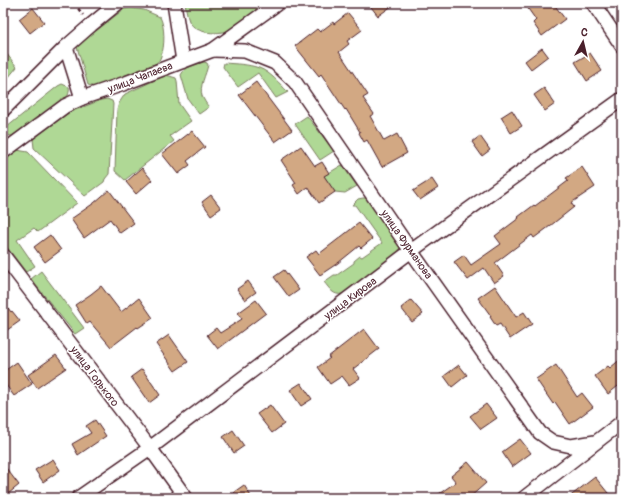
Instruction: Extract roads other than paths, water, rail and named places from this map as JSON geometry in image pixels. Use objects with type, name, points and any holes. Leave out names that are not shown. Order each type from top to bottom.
[{"type":"street","points":[[3,110],[66,47],[91,24],[118,3]]},
{"type":"street","name":"улица Чапаева","points":[[4,150],[65,106],[82,98],[124,84],[212,50],[278,3]]},
{"type":"street","points":[[172,4],[183,61]]},
{"type":"street","points":[[597,5],[622,46]]},
{"type":"street","points":[[66,47],[82,98]]},
{"type":"street","name":"улица Фурманова","points":[[212,50],[245,51],[275,63],[295,82],[411,252],[540,433],[553,442],[571,446],[595,442]]},
{"type":"street","name":"улица Кирова","points":[[78,498],[150,448],[411,252],[622,99]]},
{"type":"street","name":"улица Горького","points":[[3,255],[150,448],[186,498]]},
{"type":"street","points":[[524,498],[622,422]]}]
